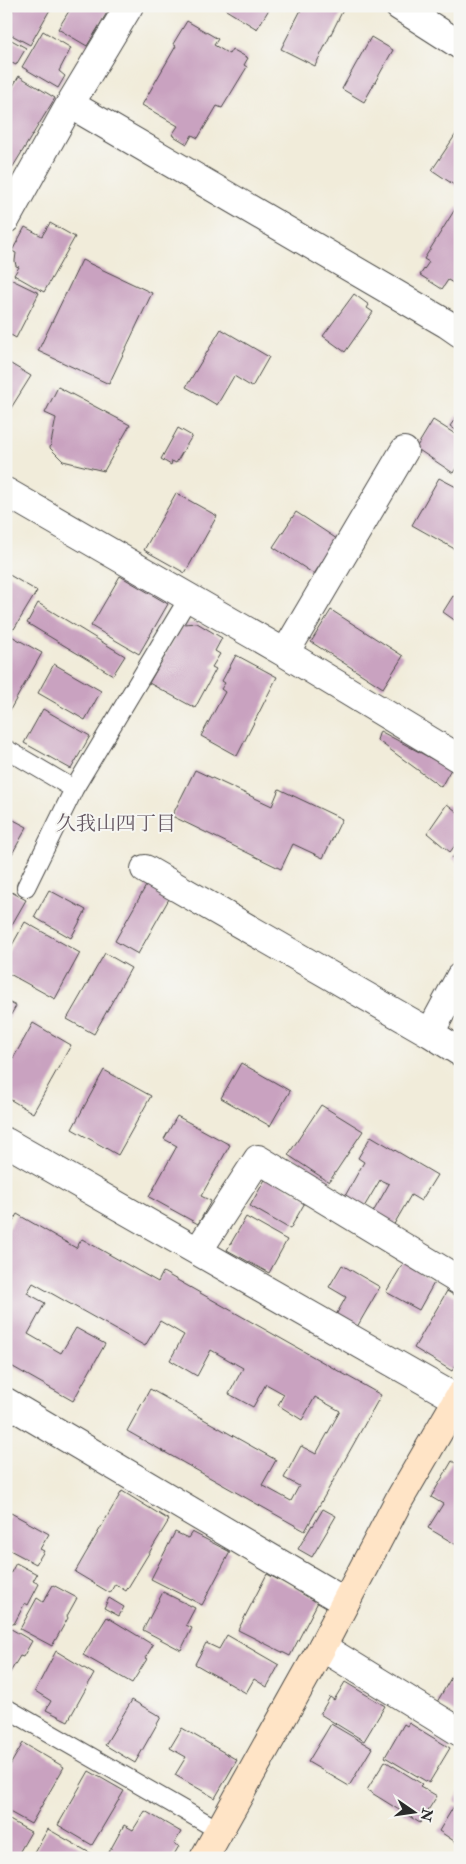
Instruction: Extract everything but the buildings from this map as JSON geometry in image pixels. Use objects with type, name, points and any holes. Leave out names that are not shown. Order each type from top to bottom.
[{"type":"street","points":[[6,219],[70,104],[129,6]]},
{"type":"street","points":[[399,6],[460,44]]},
{"type":"street","points":[[70,104],[447,324],[460,334]]},
{"type":"street","points":[[285,653],[404,451]]},
{"type":"street","points":[[6,492],[285,653],[460,759]]},
{"type":"street","points":[[144,869],[460,1052]]},
{"type":"street","points":[[430,1033],[460,977]]},
{"type":"street","points":[[6,1142],[459,1397],[399,1500],[322,1647],[204,1858]]},
{"type":"street","points":[[198,1251],[258,1159],[460,1281]]},
{"type":"street","points":[[6,1402],[345,1602]]},
{"type":"street","points":[[322,1647],[460,1732]]},
{"type":"lane","points":[[26,887],[74,789],[189,597]]},
{"type":"lane","points":[[6,749],[74,789]]},
{"type":"lane","points":[[6,1708],[220,1831]]},
{"type":"district","name":"久我山四丁目","points":[[116,823]]}]
